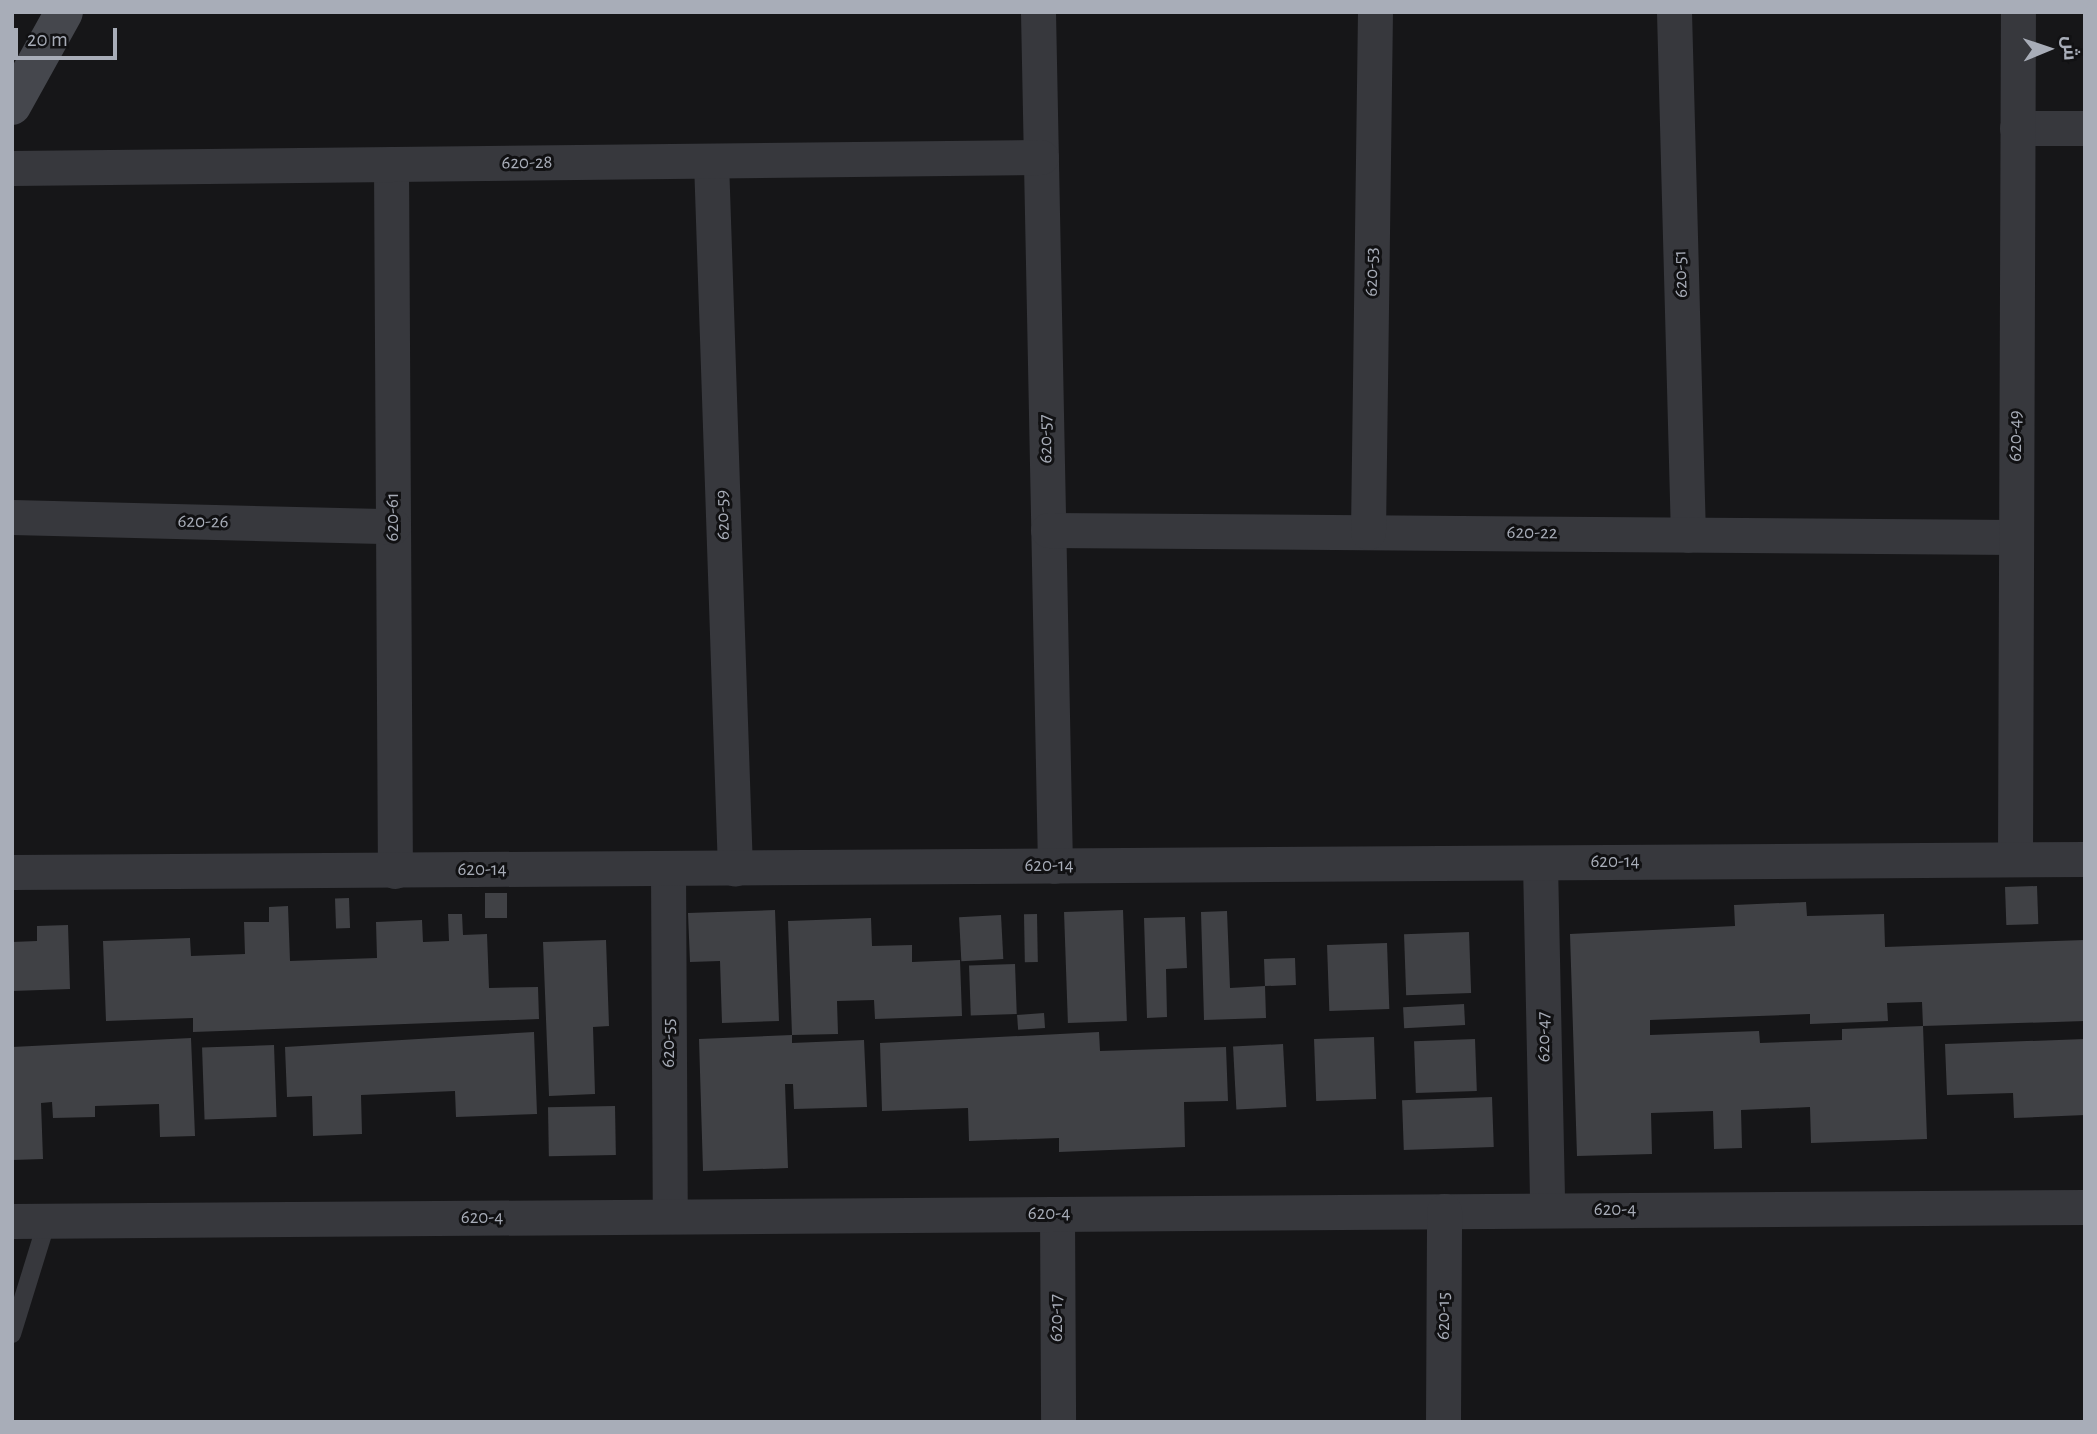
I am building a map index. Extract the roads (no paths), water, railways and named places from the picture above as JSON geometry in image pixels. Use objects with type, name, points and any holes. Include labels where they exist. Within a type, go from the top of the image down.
[{"type":"main road","points":[[12,106],[64,12]]},
{"type":"street","name":"620-57","points":[[1038,12],[1055,866]]},
{"type":"street","name":"620-53","points":[[1368,532],[1375,12]]},
{"type":"street","name":"620-51","points":[[1674,12],[1688,535]]},
{"type":"street","name":"620-49","points":[[2015,859],[2018,12]]},
{"type":"street","points":[[2017,128],[2085,128]]},
{"type":"street","name":"620-28","points":[[12,168],[1041,157]]},
{"type":"street","name":"620-59","points":[[711,161],[735,869]]},
{"type":"street","name":"620-61","points":[[391,164],[395,871]]},
{"type":"street","name":"620-26","points":[[12,517],[393,526]]},
{"type":"street","name":"620-22","points":[[1048,530],[2015,537]]},
{"type":"street","name":"620-14","points":[[12,872],[2085,859]]},
{"type":"street","name":"620-47","points":[[1540,863],[1547,1210]]},
{"type":"street","name":"620-55","points":[[668,869],[670,1216]]},
{"type":"street","name":"620-4","points":[[12,1221],[2085,1207]]},
{"type":"street","name":"620-15","points":[[1443,1422],[1444,1211]]},
{"type":"street","name":"620-17","points":[[1057,1214],[1058,1422]]},
{"type":"lane","points":[[12,1334],[47,1221]]}]
